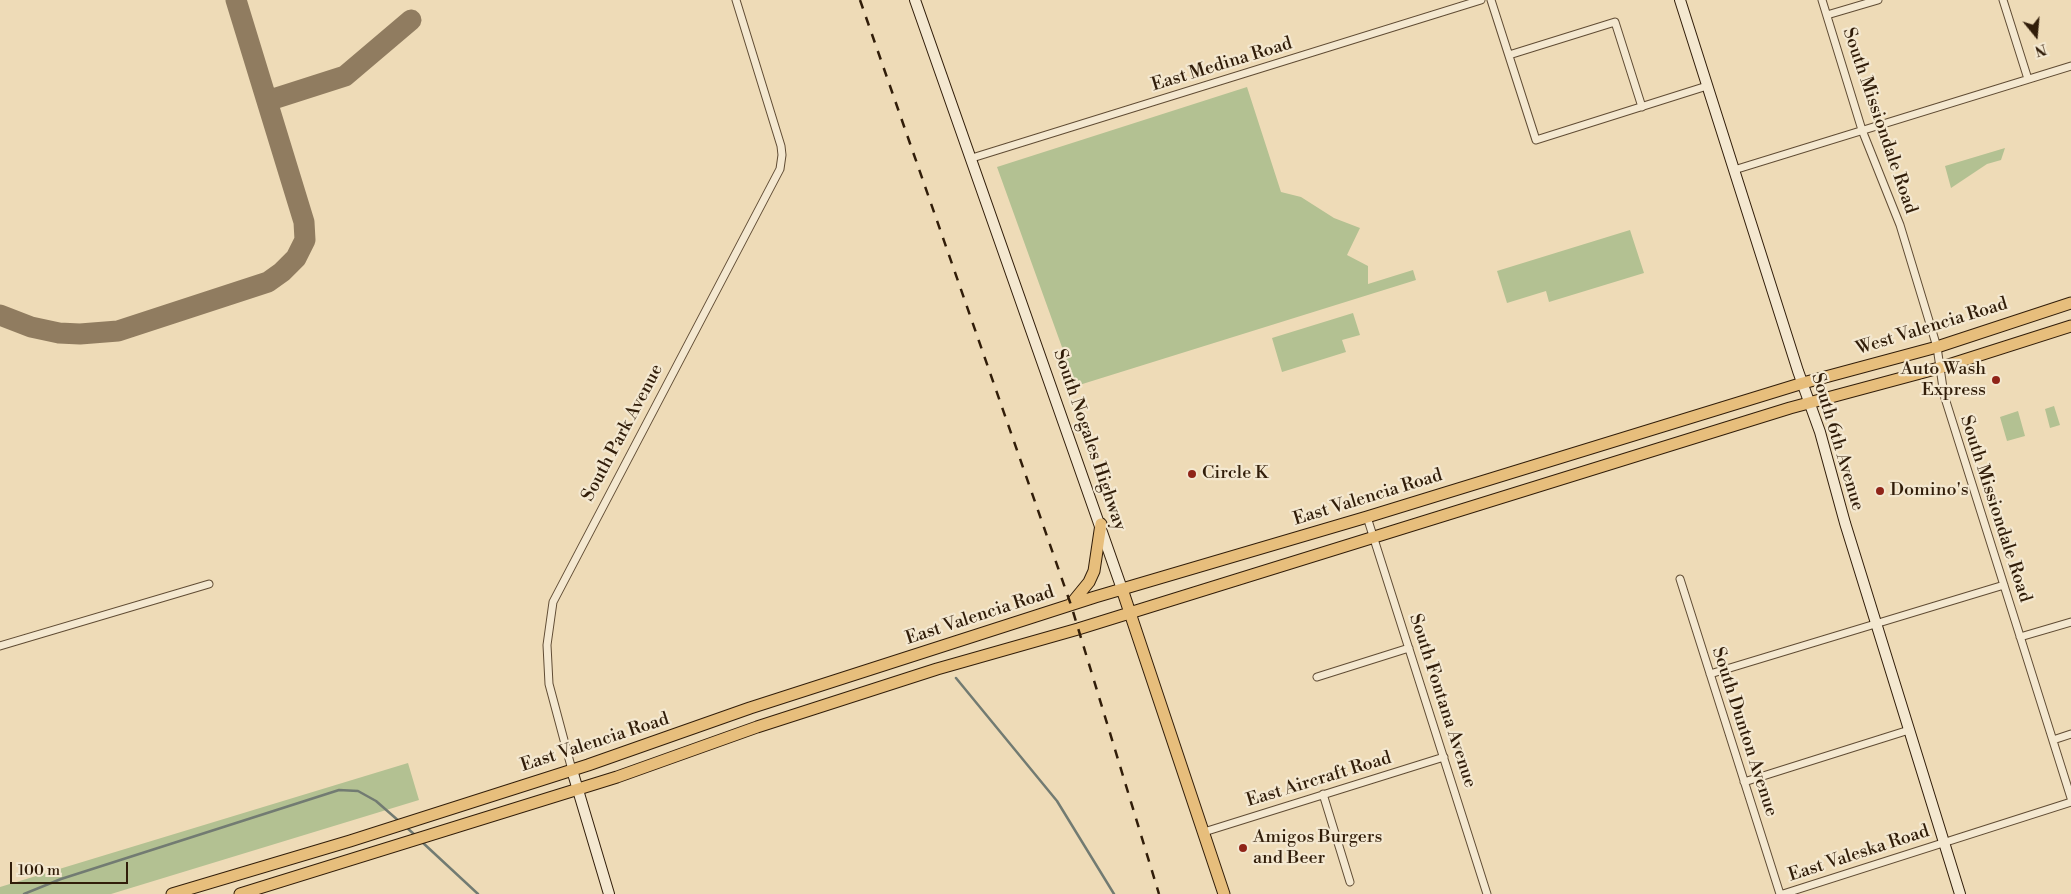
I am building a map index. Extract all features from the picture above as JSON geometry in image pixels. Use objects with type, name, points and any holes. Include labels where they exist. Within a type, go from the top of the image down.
[{"type":"main road","name":"West Valencia Road","points":[[1803,383],[1937,348],[2071,303]]},
{"type":"main road","points":[[1810,403],[1939,368],[2071,326]]},
{"type":"main road","name":"East Valencia Road","points":[[172,894],[423,818],[572,770],[750,708],[1070,605],[1367,517],[1803,383]]},
{"type":"main road","name":"East Valencia Road","points":[[240,894],[438,834],[937,669],[1132,613],[1373,536],[1810,403]]},
{"type":"main road","points":[[1556,459],[1562,478]]},
{"type":"main road","points":[[1070,605],[1089,582],[1094,571],[1100,524]]},
{"type":"main road","name":"South Nogales Highway","points":[[1122,589],[1132,613],[1224,894]]},
{"type":"main road","points":[[931,649],[937,669]]},
{"type":"main road","points":[[750,708],[757,728]]},
{"type":"street","name":"South Park Avenue","points":[[609,894],[577,789],[549,684],[547,645],[553,602],[780,169],[781,146],[736,0]]},
{"type":"street","name":"South Nogales Highway","points":[[915,0],[1122,589]]},
{"type":"street","name":"East Medina Road","points":[[972,158],[1481,0]]},
{"type":"street","points":[[1491,0],[1536,140],[1708,86]]},
{"type":"street","name":"South 6th Avenue","points":[[1680,0],[1810,403],[1845,524],[1960,894]]},
{"type":"street","name":"South Missiondale Road","points":[[1822,0],[1862,130],[1900,226],[1937,348],[1944,395],[2071,798]]},
{"type":"street","points":[[1826,15],[1878,0]]},
{"type":"street","points":[[2003,0],[2028,79]]},
{"type":"street","points":[[1509,55],[1615,22],[1642,107]]},
{"type":"street","points":[[1734,170],[2071,66]]},
{"type":"street","name":"South Fontana Avenue","points":[[1367,517],[1410,648],[1486,894]]},
{"type":"street","name":"South Dunton Avenue","points":[[1680,579],[1781,894]]},
{"type":"street","points":[[0,646],[209,584]]},
{"type":"street","points":[[1710,674],[2004,585]]},
{"type":"street","points":[[2020,637],[2071,622]]},
{"type":"street","points":[[1317,677],[1410,648]]},
{"type":"street","points":[[1744,782],[1909,730]]},
{"type":"street","points":[[2053,740],[2071,734]]},
{"type":"street","name":"East Aircraft Road","points":[[1204,832],[1444,757]]},
{"type":"street","points":[[1323,794],[1350,882]]},
{"type":"street","name":"East Valeska Road","points":[[1781,894],[2071,802]]},
{"type":"green space","points":[[1247,87],[1281,192],[1301,197],[1334,218],[1360,228],[1347,255],[1368,266],[1368,284],[1413,270],[1416,280],[1076,386],[997,167]]},
{"type":"green space","points":[[2005,148],[2001,160],[1987,164],[1951,188],[1945,166]]},
{"type":"green space","points":[[1630,230],[1644,273],[1549,302],[1546,291],[1507,303],[1497,271]]},
{"type":"green space","points":[[1353,313],[1360,335],[1342,340],[1346,352],[1282,372],[1272,338]]},
{"type":"green space","points":[[2054,406],[2060,425],[2050,428],[2045,409]]},
{"type":"green space","points":[[2018,411],[2025,436],[2007,441],[2000,417]]},
{"type":"green space","points":[[408,763],[419,800],[111,894],[0,894],[0,887]]},
{"type":"waterway","points":[[956,678],[1057,801],[1114,894]]},
{"type":"waterway","points":[[24,894],[61,879],[339,790],[358,791],[376,801],[400,822]]},
{"type":"waterway","points":[[406,827],[415,835]]},
{"type":"waterway","points":[[422,842],[478,894]]},
{"type":"taxiway","points":[[0,315],[31,327],[59,333],[80,334],[118,331],[268,282],[282,272],[296,258],[305,240],[304,222],[236,0]]},
{"type":"taxiway","points":[[267,101],[345,76],[411,20]]},
{"type":"railway","points":[[860,0],[1071,605],[1159,894]]},
{"type":"place","name":"Auto Wash Express","points":[[1996,380]]},
{"type":"place","name":"Circle K","points":[[1192,474]]},
{"type":"place","name":"Domino's","points":[[1880,491]]},
{"type":"place","name":"Amigos Burgers and Beer","points":[[1243,848]]}]
